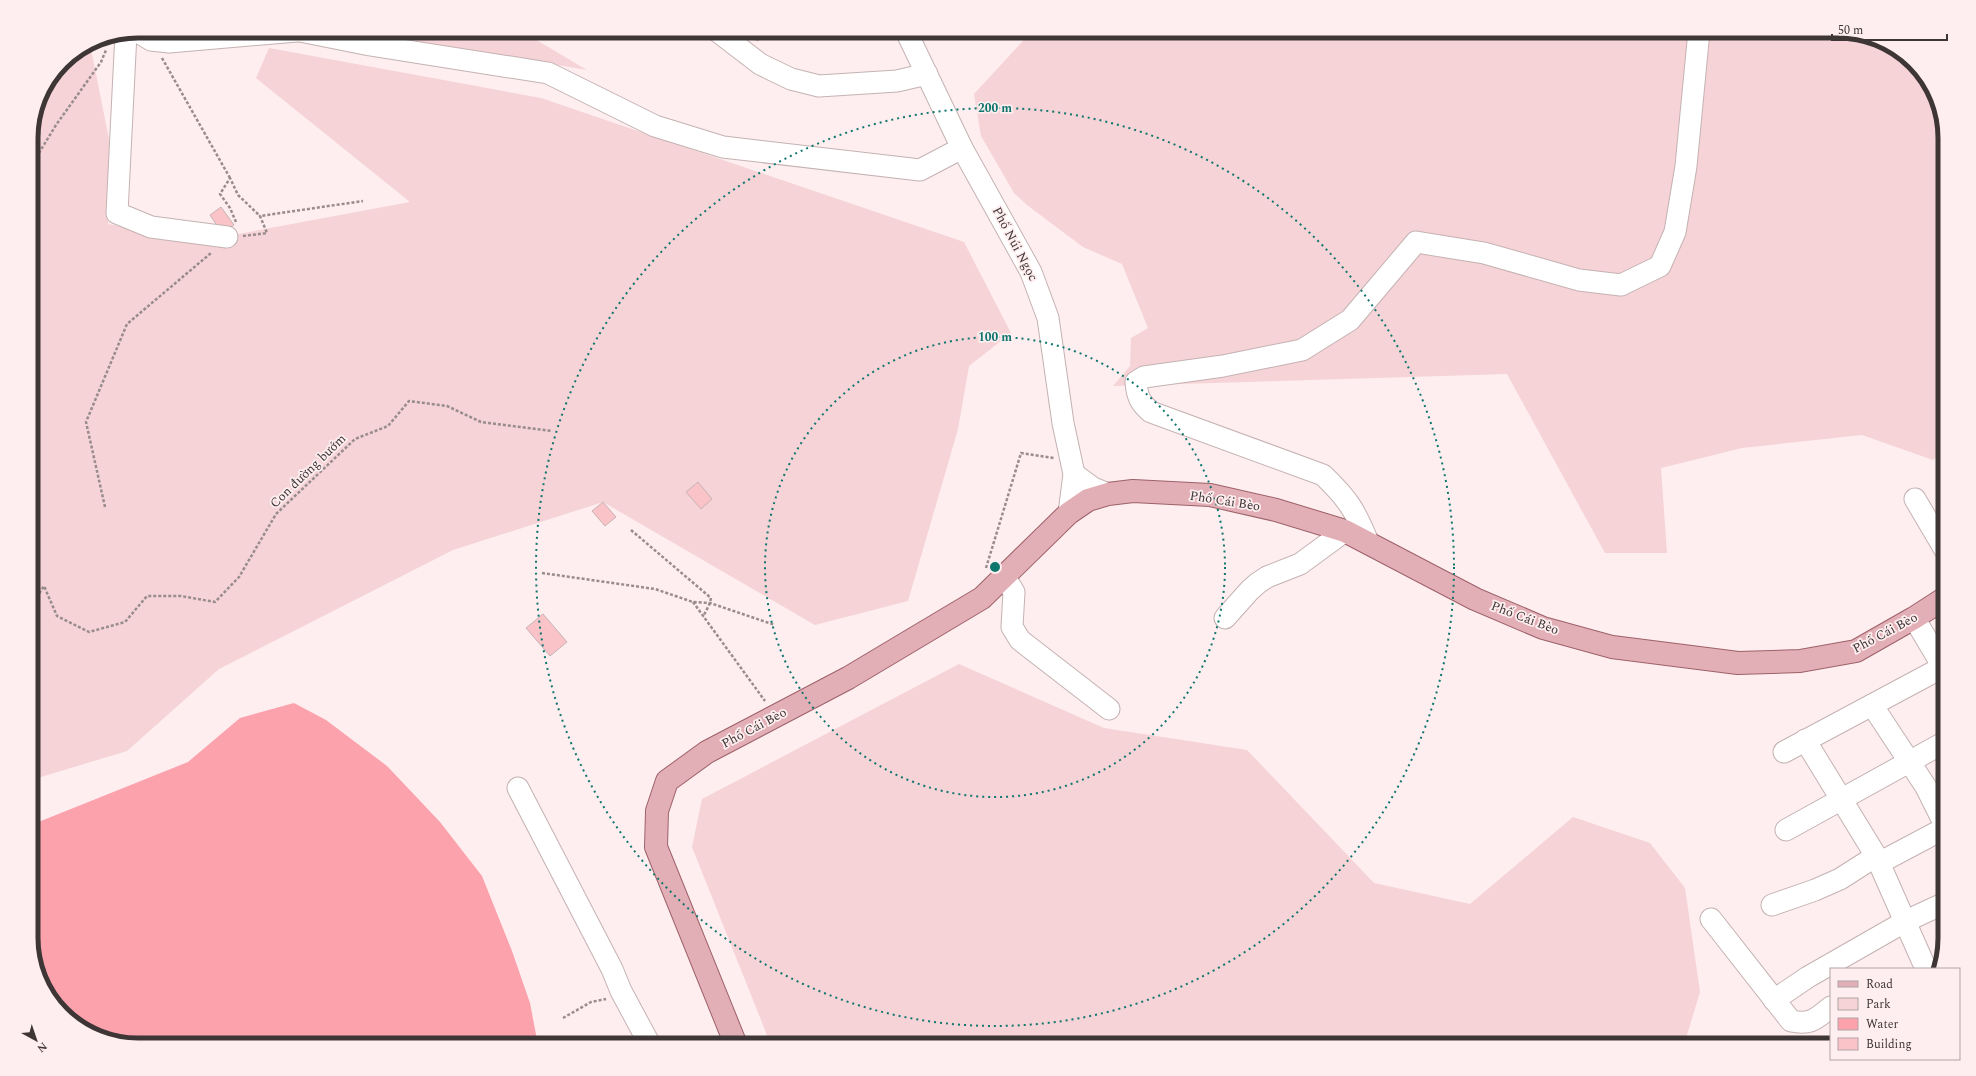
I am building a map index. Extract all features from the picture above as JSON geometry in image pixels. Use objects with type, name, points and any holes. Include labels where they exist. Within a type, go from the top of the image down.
[{"type":"main road","name":"Phố Cái Bèo","points":[[733,1038],[656,847],[657,811],[666,781],[707,752],[848,678],[982,598],[994,573],[1069,513],[1088,500],[1108,494],[1133,491],[1210,496],[1276,510],[1345,531],[1475,599],[1543,628],[1612,647],[1738,663],[1800,661],[1856,651],[1938,603]]},
{"type":"street","points":[[152,38],[169,42],[216,38]]},
{"type":"street","points":[[334,38],[548,73],[655,126],[723,147],[920,170],[962,148]]},
{"type":"street","points":[[726,38],[760,64],[791,79],[819,86],[897,81],[927,74]]},
{"type":"street","name":"Phố Núi Ngọc","points":[[909,38],[962,148],[1031,272],[1048,318],[1063,423],[1073,467]]},
{"type":"street","points":[[1368,542],[1357,515],[1348,502],[1323,475],[1151,412],[1140,402],[1136,382],[1144,377],[1223,366],[1302,350],[1350,320],[1416,242],[1484,253],[1579,280],[1621,285],[1660,266],[1676,232],[1686,166],[1699,38]]},
{"type":"street","points":[[117,40],[117,213],[150,227],[227,237]]},
{"type":"street","points":[[1073,467],[1093,488],[1108,494]]},
{"type":"street","points":[[1069,513],[1073,467]]},
{"type":"street","points":[[1915,499],[1938,538]]},
{"type":"street","points":[[1225,618],[1258,583],[1267,577],[1300,564],[1345,531]]},
{"type":"street","points":[[994,573],[1014,592],[1012,627],[1020,640],[1109,709]]},
{"type":"street","points":[[1914,618],[1938,658]]},
{"type":"street","points":[[1784,752],[1938,671]]},
{"type":"street","points":[[1872,705],[1926,787],[1938,812]]},
{"type":"street","points":[[1805,740],[1877,859],[1906,921],[1926,968]]},
{"type":"street","points":[[1786,830],[1938,746]]},
{"type":"street","points":[[518,788],[646,1038]]},
{"type":"street","points":[[1772,905],[1815,890],[1938,829]]},
{"type":"street","points":[[1774,1000],[1808,977],[1906,921],[1938,907]]},
{"type":"street","points":[[1711,919],[1791,1021],[1804,1024],[1815,1019],[1830,1008]]},
{"type":"path","points":[[145,38],[160,55],[230,178],[238,195],[260,216],[267,233],[227,237]]},
{"type":"path","points":[[38,155],[56,125],[116,40]]},
{"type":"path","points":[[105,507],[86,422],[127,324],[220,245],[237,226],[230,208],[220,194],[230,178]]},
{"type":"path","points":[[260,216],[363,201]]},
{"type":"path","name":"Con đường bướm","points":[[38,595],[44,586],[58,616],[89,632],[125,622],[147,596],[180,596],[215,602],[239,577],[276,514],[355,439],[388,426],[410,401],[447,406],[480,422],[552,431]]},
{"type":"path","points":[[994,573],[1021,454],[1073,467]]},
{"type":"path","points":[[631,530],[708,594],[711,598],[710,603],[703,617]]},
{"type":"path","points":[[542,573],[655,590],[693,602],[710,603],[775,625]]},
{"type":"path","points":[[693,602],[776,716]]},
{"type":"path","points":[[563,1018],[591,1002],[609,998],[626,1000]]},
{"type":"green space","points":[[398,38],[533,38],[587,70]]},
{"type":"green space","points":[[1026,38],[1845,38],[1870,43],[1894,55],[1913,72],[1928,94],[1936,118],[1938,131],[1938,455],[1933,460],[1862,435],[1742,448],[1661,468],[1667,553],[1605,553],[1507,374],[1113,386],[1130,366],[1131,338],[1148,328],[1122,264],[1083,247],[1027,205],[1014,193],[981,136],[974,94]]},
{"type":"green space","points":[[269,48],[541,98],[964,242],[1011,333],[969,366],[958,429],[908,601],[815,625],[603,502],[453,550],[219,669],[127,751],[38,778],[38,131],[41,112],[51,88],[67,67],[88,51],[91,49],[111,149],[108,224],[206,240],[410,202],[256,78]]},
{"type":"green space","points":[[959,664],[1104,728],[1247,750],[1374,883],[1470,904],[1573,817],[1650,843],[1685,888],[1700,992],[1686,1038],[768,1038],[692,847],[702,799]]},
{"type":"water","points":[[294,703],[326,720],[387,766],[440,822],[482,876],[512,951],[530,1003],[537,1038],[138,1038],[118,1036],[94,1028],[82,1021],[63,1004],[48,982],[43,970],[38,945],[38,822],[188,762],[240,718]]},
{"type":"building","points":[[752,38],[760,38],[758,41]]},
{"type":"building","points":[[221,207],[234,225],[222,233],[210,215]]},
{"type":"building","points":[[698,482],[712,499],[701,509],[686,492]]},
{"type":"building","points":[[603,502],[616,517],[605,526],[592,511]]},
{"type":"building","points":[[543,614],[567,642],[550,656],[526,628]]}]
